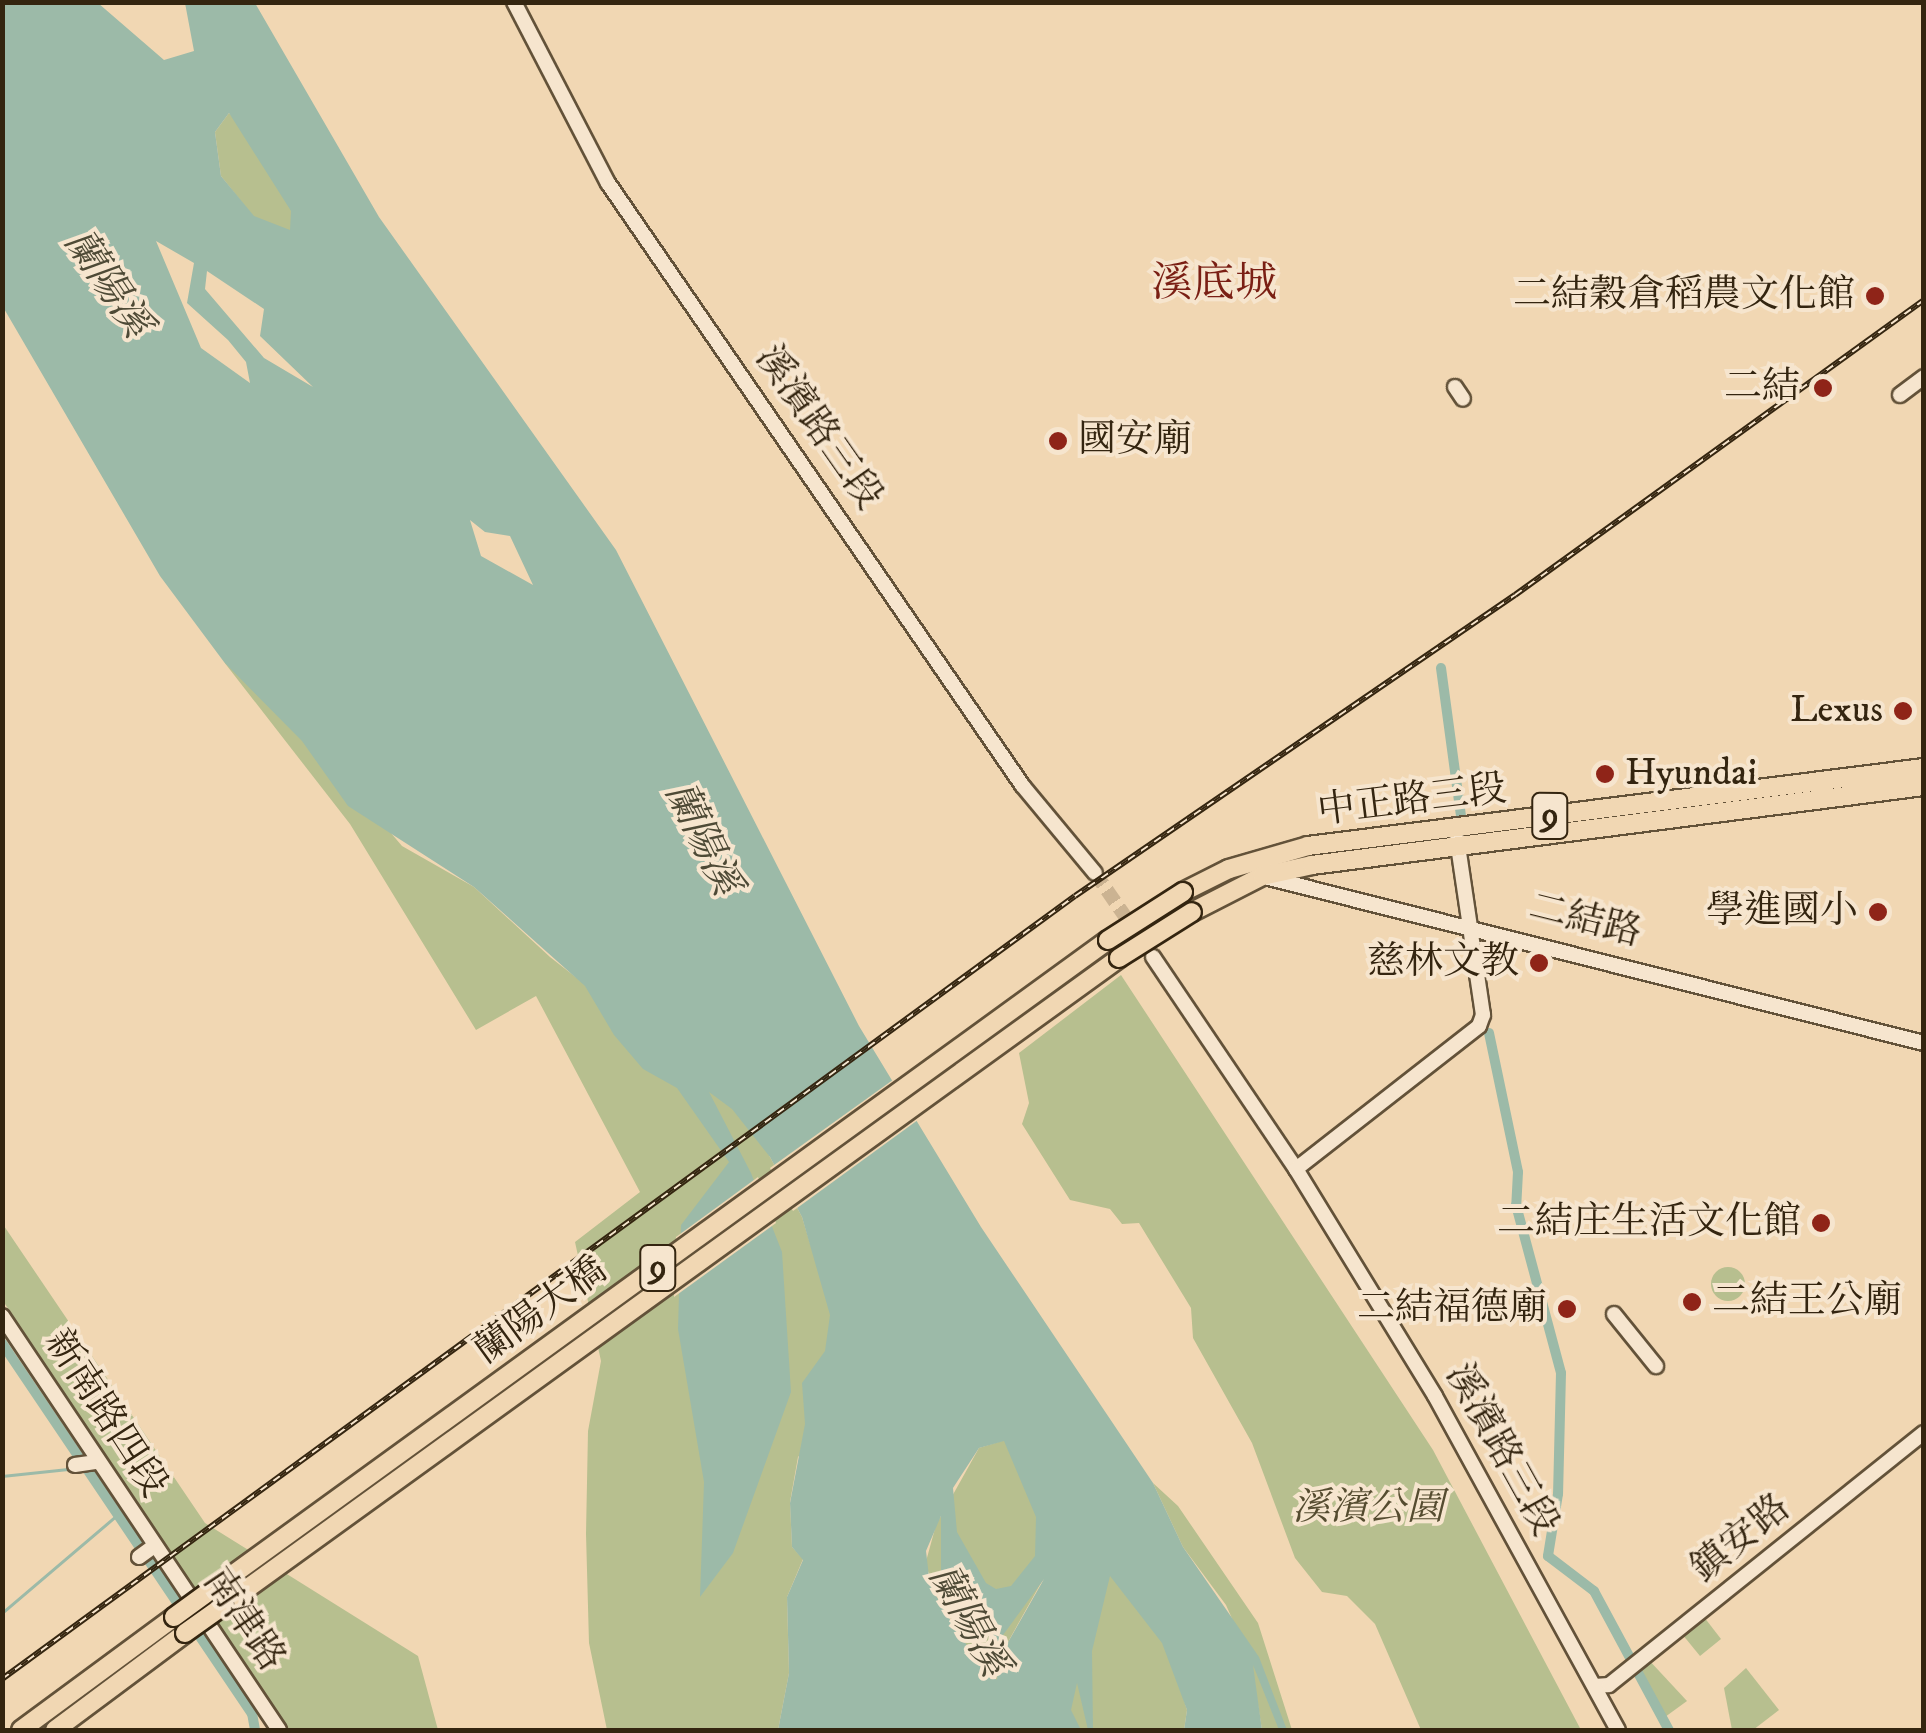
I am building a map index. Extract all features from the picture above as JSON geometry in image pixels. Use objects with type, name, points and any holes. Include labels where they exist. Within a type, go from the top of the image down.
[{"type":"main road","name":"中正路三段","points":[[1841,788],[1924,768]]},
{"type":"main road","name":"中正路三段","points":[[1108,940],[1183,892],[1229,869],[1308,846],[1456,837],[1841,788],[1924,786]]},
{"type":"main road","name":"中正路三段","points":[[1119,958],[1192,912],[1262,876],[1456,837]]},
{"type":"main road","name":"蘭陽大橋","points":[[180,1625],[206,1594],[1108,940]]},
{"type":"main road","name":"蘭陽大橋","points":[[180,1625],[223,1606],[1119,958]]},
{"type":"main road","name":"9","points":[[21,1730],[180,1625]]},
{"type":"main road","name":"9","points":[[55,1730],[180,1625]]},
{"type":"street","name":"溪濱路三段","points":[[514,2],[608,183],[1022,785],[1095,873]]},
{"type":"street","points":[[1900,395],[1924,376]]},
{"type":"street","points":[[1296,1169],[1489,1016],[1456,837]]},
{"type":"street","name":"二結路","points":[[1229,869],[1470,925],[1924,1043]]},
{"type":"street","name":"溪濱路三段","points":[[1154,957],[1296,1169],[1456,1431],[1618,1730]]},
{"type":"street","points":[[1614,1314],[1656,1366]]},
{"type":"street","name":"新南路四段","points":[[2,1316],[86,1464],[146,1552]]},
{"type":"street","name":"鎮安路","points":[[1595,1686],[1609,1685],[1924,1433]]},
{"type":"street","name":"南津路","points":[[146,1552],[279,1730]]},
{"type":"green space","points":[[229,113],[345,246],[268,235],[221,176],[215,132]]},
{"type":"green space","points":[[224,662],[267,688],[402,846],[474,887],[550,957],[745,1110],[802,1217],[831,1312],[831,1398],[827,1421],[798,1457],[790,1502],[792,1547],[803,1559],[787,1597],[789,1673],[778,1730],[607,1730],[589,1643],[586,1534],[588,1431],[601,1361],[575,1242],[640,1192],[536,996],[476,1030],[350,824]]},
{"type":"green space","name":"溪濱公園","points":[[1121,975],[1433,1450],[1581,1730],[1421,1730],[1375,1624],[1347,1596],[1322,1592],[1295,1558],[1252,1443],[1193,1338],[1191,1308],[1139,1223],[1122,1224],[1110,1209],[1070,1200],[1022,1124],[1029,1103],[1019,1053]]},
{"type":"green space","points":[[2,1223],[205,1523],[418,1656],[438,1730],[289,1730],[3,1301]]},
{"type":"green space","points":[[1728,1267],[1740,1272],[1745,1284],[1740,1296],[1728,1301],[1716,1296],[1711,1284],[1716,1272]]},
{"type":"green space","points":[[1005,1440],[1022,1447],[1040,1514],[1046,1574],[999,1658],[997,1683],[960,1637],[925,1565],[936,1525],[979,1448]]},
{"type":"green space","points":[[1153,1483],[1178,1506],[1258,1623],[1292,1730],[1262,1730],[1251,1661],[1226,1605],[1183,1547]]},
{"type":"green space","points":[[1071,1553],[1152,1596],[1187,1710],[1184,1730],[1038,1730]]},
{"type":"green space","points":[[1704,1617],[1721,1639],[1700,1656],[1682,1634]]},
{"type":"green space","points":[[1647,1658],[1687,1701],[1665,1717],[1637,1667]]},
{"type":"green space","points":[[1746,1668],[1779,1710],[1753,1730],[1732,1730],[1724,1688]]},
{"type":"water","name":"蘭陽溪","points":[[2,3],[98,3],[164,60],[194,51],[185,3],[255,3],[379,217],[616,550],[859,1026],[981,1227],[1153,1483],[1183,1547],[1259,1657],[1287,1730],[1279,1730],[1253,1665],[1262,1730],[1184,1730],[1187,1710],[1162,1643],[1110,1576],[1092,1651],[1093,1730],[1088,1730],[1077,1683],[1071,1710],[1081,1730],[778,1730],[789,1673],[787,1597],[803,1560],[792,1547],[790,1503],[805,1424],[802,1383],[825,1351],[830,1315],[802,1217],[770,1157],[732,1109],[709,1092],[751,1173],[782,1252],[791,1392],[733,1553],[700,1597],[704,1482],[678,1329],[681,1225],[729,1162],[677,1088],[643,1069],[614,1035],[585,986],[474,887],[348,806],[302,741],[224,662],[160,576],[3,307]],"holes":[[[229,113],[291,211],[290,230],[254,216],[221,176],[215,132]],[[156,241],[194,263],[187,303],[246,362],[250,383],[201,348]],[[207,271],[264,309],[260,336],[313,387],[264,358],[205,289]],[[470,520],[485,532],[510,536],[533,585],[481,556]],[[1004,1441],[1036,1517],[1035,1556],[1011,1586],[996,1589],[986,1583],[957,1532],[953,1488],[979,1448]],[[941,1516],[941,1579],[951,1602],[973,1612],[995,1646],[1044,1579],[999,1658],[997,1680],[960,1637],[930,1585],[926,1551]]]},
{"type":"pier","points":[[897,1077],[922,1117],[793,1211],[770,1168]]},
{"type":"pier","points":[[758,1177],[776,1223],[674,1297],[676,1237]]},
{"type":"waterway","points":[[1441,668],[1461,816]]},
{"type":"waterway","points":[[1489,1033],[1518,1172],[1516,1205],[1561,1373],[1558,1494],[1548,1556],[1594,1591],[1669,1730]]},
{"type":"waterway","points":[[2,1343],[252,1713],[255,1730]]},
{"type":"waterway","points":[[2,1476],[68,1469]]},
{"type":"waterway","points":[[2,1613],[116,1516]]},
{"type":"tunnel","points":[[1095,873],[1149,951]]},
{"type":"railway","points":[[2,1679],[1075,896],[1515,595],[1924,300]]},
{"type":"place","name":"二結穀倉稻農文化館","points":[[1875,296]]},
{"type":"place","name":"二結","points":[[1823,388]]},
{"type":"place","name":"國安廟","points":[[1058,441]]},
{"type":"place","name":"Lexus","points":[[1903,711]]},
{"type":"place","name":"Hyundai","points":[[1605,774]]},
{"type":"place","name":"學進國小","points":[[1878,912]]},
{"type":"place","name":"慈林文教","points":[[1539,963]]},
{"type":"place","name":"二結庄生活文化館","points":[[1821,1223]]},
{"type":"place","name":"二結王公廟","points":[[1692,1302]]},
{"type":"place","name":"二結福德廟","points":[[1567,1309]]},
{"type":"district","name":"溪底城","points":[[1214,284]]}]
